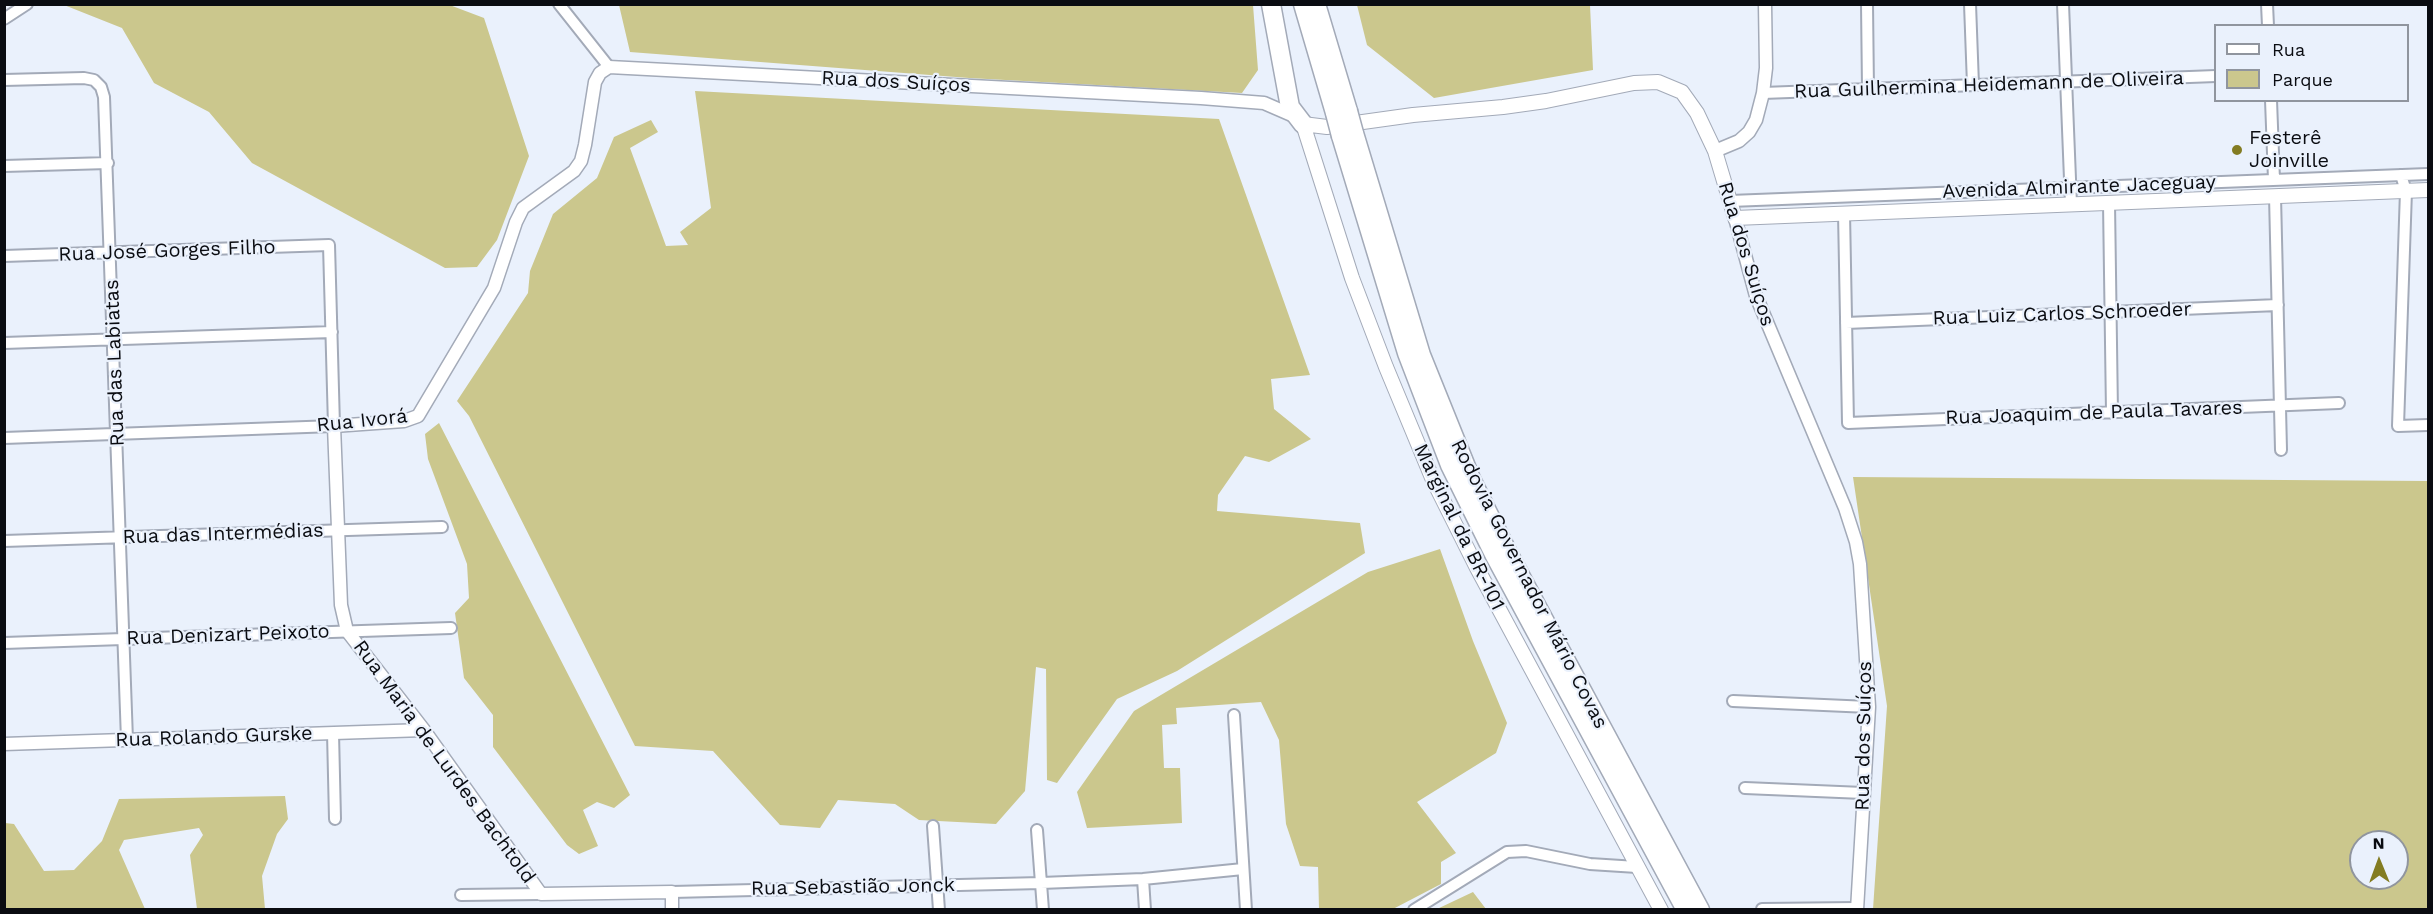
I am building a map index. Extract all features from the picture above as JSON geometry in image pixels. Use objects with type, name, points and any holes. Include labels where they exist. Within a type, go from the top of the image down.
[{"type":"highway","points":[[1271,4],[1290,107],[1303,124]]},
{"type":"highway","name":"Rodovia Governador Mário Covas","points":[[1302,4],[1341,112],[1421,355],[1467,469],[1514,563],[1700,909]]},
{"type":"highway","name":"Rodovia Governador Mário Covas","points":[[1316,4],[1341,112]]},
{"type":"highway","name":"Rodovia Governador Mário Covas","points":[[1348,134],[1407,353],[1450,465],[1495,556],[1686,909]]},
{"type":"main road","name":"Rua dos Suíços","points":[[1303,124],[1327,127],[1413,115],[1503,107],[1634,83],[1658,82],[1676,88],[1689,100],[1715,151],[1735,218]]},
{"type":"main road","name":"Marginal da BR-101","points":[[1303,124],[1356,289],[1433,480],[1472,560],[1661,909]]},
{"type":"main road","name":"Avenida Almirante Jaceguay","points":[[1735,218],[2428,190]]},
{"type":"street","points":[[4,19],[27,4]]},
{"type":"street","points":[[559,4],[609,67]]},
{"type":"street","points":[[1715,151],[1739,141],[1749,132],[1756,120],[1763,93],[1767,32],[1765,4]]},
{"type":"street","points":[[1867,4],[1868,89]]},
{"type":"street","points":[[1970,4],[1973,85]]},
{"type":"street","points":[[2063,4],[2071,204]]},
{"type":"street","points":[[2267,4],[2268,24]]},
{"type":"street","name":"Rua dos Suíços","points":[[609,67],[1264,103],[1285,111],[1303,124]]},
{"type":"street","name":"Rua Ivorá","points":[[4,438],[334,426],[405,421],[418,416],[494,288],[516,222],[523,208],[574,171],[581,160],[595,82],[600,73],[609,67]]},
{"type":"street","name":"Rua Guilhermina Heidemann de Oliveira","points":[[1763,93],[2214,76]]},
{"type":"street","name":"Rua das Labiatas","points":[[4,80],[84,78],[94,80],[101,87],[104,97],[127,740]]},
{"type":"street","points":[[1264,103],[1286,87]]},
{"type":"street","points":[[2271,102],[2274,180]]},
{"type":"street","points":[[4,166],[108,163]]},
{"type":"street","name":"Avenida Almirante Jaceguay","points":[[1730,201],[2428,174]]},
{"type":"street","points":[[2401,175],[2406,191],[2398,426],[2428,425]]},
{"type":"street","points":[[2293,179],[2294,195]]},
{"type":"street","points":[[2275,196],[2282,450]]},
{"type":"street","points":[[2109,202],[2112,412]]},
{"type":"street","points":[[1844,213],[1846,323]]},
{"type":"street","name":"Rua dos Suíços","points":[[1735,218],[1756,296],[1851,524],[1860,564],[1869,707],[1857,909]]},
{"type":"street","name":"Rua José Gorges Filho","points":[[4,256],[329,245],[332,332]]},
{"type":"street","name":"Rua Luiz Carlos Schroeder","points":[[1846,323],[2278,305]]},
{"type":"street","name":"Rua Joaquim de Paula Tavares","points":[[1846,323],[1848,423],[2339,403]]},
{"type":"street","points":[[4,343],[332,332],[341,605],[347,631]]},
{"type":"street","name":"Rua das Intermédias","points":[[4,541],[442,527]]},
{"type":"street","name":"Rua Denizart Peixoto","points":[[4,643],[451,628]]},
{"type":"street","name":"Rua Maria de Lurdes Bachtold","points":[[347,631],[424,730],[541,894]]},
{"type":"street","points":[[1733,701],[1869,707]]},
{"type":"street","points":[[1234,715],[1246,909]]},
{"type":"street","name":"Rua Rolando Gurske","points":[[4,744],[424,730]]},
{"type":"street","points":[[333,733],[335,819]]},
{"type":"street","points":[[1745,788],[1863,793]]},
{"type":"street","points":[[933,826],[939,909]]},
{"type":"street","points":[[1037,830],[1042,909]]},
{"type":"street","points":[[1414,909],[1507,852],[1526,851],[1590,864],[1637,867]]},
{"type":"street","name":"Rua Sebastião Jonck","points":[[461,895],[1041,883],[1143,879],[1243,869]]},
{"type":"street","points":[[1143,879],[1145,909]]},
{"type":"street","points":[[672,892],[672,909]]},
{"type":"street","points":[[1762,909],[1857,909]]},
{"type":"green space","points":[[447,4],[484,18],[529,156],[497,240],[477,267],[445,268],[252,163],[209,112],[154,83],[122,28],[64,5]]},
{"type":"green space","points":[[619,5],[1253,5],[1258,70],[1242,93],[969,78],[630,52]]},
{"type":"green space","points":[[1357,5],[1590,5],[1593,70],[1434,98],[1367,45]]},
{"type":"green space","points":[[695,91],[1219,119],[1310,375],[1271,379],[1274,409],[1311,439],[1269,462],[1245,456],[1218,495],[1217,511],[1360,523],[1365,553],[1177,671],[1117,699],[1057,783],[1047,780],[1046,669],[1036,667],[1025,791],[996,824],[919,820],[895,804],[838,800],[820,828],[780,825],[713,751],[635,746],[469,416],[457,401],[528,293],[530,271],[553,214],[597,178],[614,137],[651,120],[658,132],[630,148],[666,246],[688,245],[680,232],[711,208]]},
{"type":"green space","points":[[439,423],[630,795],[614,808],[597,802],[583,810],[598,846],[579,854],[567,845],[493,747],[493,715],[464,678],[455,613],[469,598],[467,564],[428,459],[425,434]]},
{"type":"green space","points":[[1853,477],[2428,481],[2428,909],[1873,909],[1887,706]]},
{"type":"green space","points":[[1440,549],[1473,641],[1507,723],[1496,753],[1417,802],[1456,853],[1441,862],[1441,884],[1393,909],[1319,909],[1318,867],[1300,866],[1286,824],[1279,740],[1261,702],[1176,708],[1177,724],[1162,725],[1164,768],[1180,768],[1182,823],[1087,828],[1077,792],[1134,711],[1368,572]]},
{"type":"green space","points":[[285,796],[288,819],[277,834],[262,876],[265,909],[197,909],[190,855],[203,835],[199,828],[124,840],[119,850],[145,909],[5,909],[5,823],[14,824],[44,871],[74,870],[102,841],[119,799]]},
{"type":"green space","points":[[1473,892],[1486,909],[1437,909]]},
{"type":"place","name":"Festerê Joinville","points":[[2237,150]]}]
